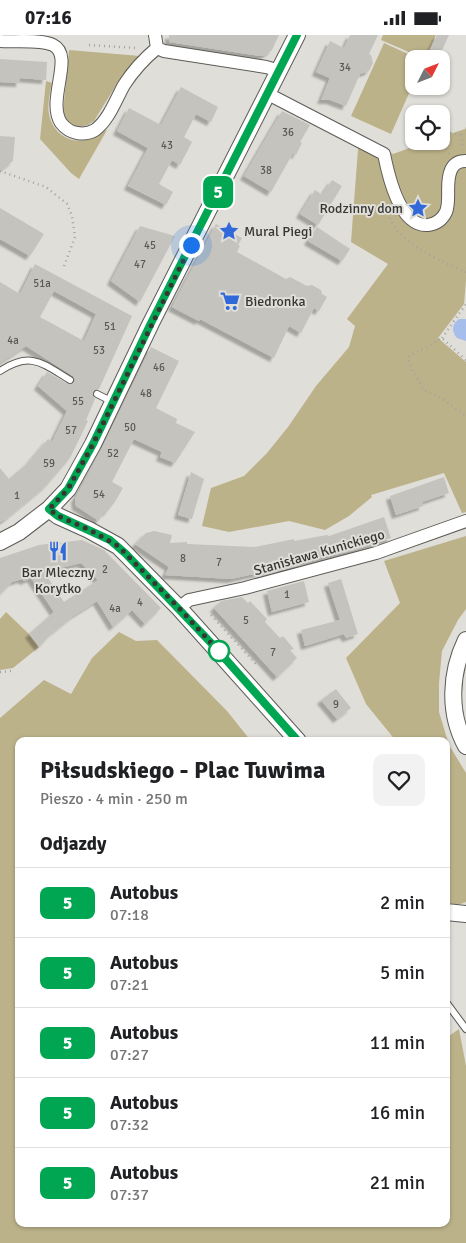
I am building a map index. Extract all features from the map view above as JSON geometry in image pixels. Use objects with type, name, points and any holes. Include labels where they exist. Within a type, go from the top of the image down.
[{"type":"street","points":[[0,543],[19,532],[49,509],[68,489],[297,35]]},
{"type":"street","points":[[0,41],[46,43],[54,45],[60,50],[63,57],[56,104],[57,117],[64,127],[78,133],[87,133],[100,125],[125,84],[149,55],[156,41],[164,51],[280,71]]},
{"type":"street","points":[[268,94],[384,154],[390,181],[399,205],[410,217],[422,225],[433,224],[446,211],[449,174],[452,167],[462,161]]},
{"type":"street","points":[[49,509],[58,516],[90,530],[118,546],[179,608],[294,737]]},
{"type":"street","name":"Stanisława Kunickiego","points":[[179,608],[189,600],[245,588],[376,553],[466,521]]},
{"type":"street","points":[[466,640],[458,657],[452,687],[454,709],[460,735],[466,746]]},
{"type":"street","points":[[450,913],[466,915]]},
{"type":"lane","points":[[0,371],[19,361],[30,359],[49,367],[70,380]]},
{"type":"lane","points":[[97,394],[113,402]]},
{"type":"lane","points":[[450,1007],[466,1029]]},
{"type":"path","points":[[89,45],[138,48]]},
{"type":"path","points":[[451,133],[461,135],[462,161],[443,145],[446,137],[451,133]]},
{"type":"path","points":[[0,171],[46,187],[67,204],[72,216],[74,237],[63,269]]},
{"type":"path","points":[[466,304],[442,338],[408,357],[411,368],[424,390],[444,399],[466,416]]},
{"type":"path","points":[[442,338],[466,359]]},
{"type":"path","points":[[211,615],[257,665]]},
{"type":"path","points":[[0,672],[11,671]]},
{"type":"shaded area","points":[[383,35],[436,35],[429,50],[405,50],[381,40]]},
{"type":"shaded area","points":[[384,43],[405,53],[405,95],[408,95],[391,134],[351,116]]},
{"type":"shaded area","points":[[69,50],[140,56],[118,82],[94,121],[79,127],[68,122],[63,112]]},
{"type":"shaded area","points":[[46,81],[52,83],[48,106],[49,114],[54,126],[62,135],[80,141],[92,138],[107,130],[79,179],[71,173],[40,139]]},
{"type":"shaded area","points":[[466,127],[466,281],[464,304],[438,338],[466,362],[466,512],[462,513],[444,473],[371,495],[372,497],[349,516],[325,530],[289,521],[229,532],[202,526],[211,488],[244,476],[267,453],[288,427],[316,386],[349,347],[355,326],[347,319],[388,264],[351,242],[359,136],[393,154],[405,150],[450,150],[450,134]]},
{"type":"shaded area","points":[[466,536],[466,609],[442,651],[439,712],[447,737],[393,737],[366,704],[346,658],[400,603],[384,561]]},
{"type":"shaded area","points":[[6,612],[29,634],[39,647],[13,668],[0,670],[0,619]]},
{"type":"shaded area","points":[[119,632],[136,641],[157,640],[227,711],[248,737],[15,737],[15,1227],[450,1227],[450,1035],[459,1029],[466,1066],[466,1243],[0,1243],[0,718],[44,680],[71,694],[92,658]]},
{"type":"shaded area","points":[[450,747],[466,773],[466,902],[458,905],[450,903]]},
{"type":"water","points":[[459,319],[466,319],[466,341],[457,338],[453,330],[454,325]]},
{"type":"building","points":[[169,35],[279,35],[272,50],[260,56],[169,42]]},
{"type":"building","points":[[350,35],[378,35],[369,54],[373,63],[369,71],[360,74],[346,106],[330,100],[321,100],[330,78],[316,72],[330,41],[344,48]]},
{"type":"building","points":[[437,35],[449,35],[442,50],[430,50]]},
{"type":"building","points":[[0,59],[47,62],[46,80],[20,78],[20,83],[0,82]]},
{"type":"building","points":[[181,87],[218,107],[211,122],[196,114],[184,137],[192,142],[180,165],[172,160],[159,184],[173,192],[166,205],[128,186],[148,148],[117,131],[129,108],[161,125]]},
{"type":"building","points":[[282,111],[310,125],[300,142],[302,143],[296,155],[293,153],[271,192],[244,176]]},
{"type":"building","points":[[0,136],[15,137],[13,161],[0,171]]},
{"type":"building","points":[[332,180],[342,186],[318,225],[300,214],[315,190],[322,195]]},
{"type":"building","points":[[0,208],[44,234],[30,256],[0,239]]},
{"type":"building","name":"Biedronka","points":[[216,224],[242,238],[237,252],[286,279],[290,277],[307,286],[312,285],[321,290],[322,294],[327,297],[319,311],[314,308],[301,333],[289,326],[274,358],[200,319],[199,321],[172,307]]},
{"type":"building","points":[[140,226],[175,236],[140,302],[111,281]]},
{"type":"building","points":[[317,227],[350,249],[342,261],[308,241]]},
{"type":"building","points":[[35,264],[132,316],[99,389],[92,392],[95,399],[86,420],[88,421],[70,458],[47,485],[0,522],[0,468],[9,479],[29,462],[48,439],[52,442],[67,411],[38,386],[47,372],[68,384],[72,385],[75,381],[73,376],[26,346],[0,363],[0,282],[20,294]],"holes":[[[54,291],[96,314],[84,341],[40,317]]]},
{"type":"building","points":[[151,347],[179,361],[156,408],[177,419],[176,423],[195,432],[175,463],[160,457],[162,452],[134,439],[112,482],[123,488],[114,503],[106,513],[104,512],[99,521],[76,506],[75,499]]},
{"type":"building","points":[[191,472],[204,479],[192,519],[178,515]]},
{"type":"building","points":[[444,477],[449,493],[422,502],[423,506],[396,515],[390,496]]},
{"type":"building","points":[[384,517],[391,538],[355,550],[300,563],[300,565],[282,570],[285,567],[231,579],[165,575],[169,567],[135,544],[146,533],[154,531],[172,535],[170,543],[187,542],[187,544],[255,547],[294,539],[294,541],[329,536]]},
{"type":"building","points":[[82,540],[104,550],[161,608],[145,624],[132,610],[113,627],[97,601],[73,616],[52,633],[39,647],[29,634],[54,612],[31,578],[12,582],[0,594],[0,558],[39,545]],"holes":[[[81,563],[98,580],[64,602],[44,572]]]},
{"type":"building","points":[[341,579],[358,634],[346,638],[344,634],[305,646],[301,630],[340,620],[328,583]]},
{"type":"building","points":[[304,581],[309,602],[272,612],[267,591]]},
{"type":"building","points":[[242,597],[248,603],[250,601],[267,619],[265,622],[280,638],[283,636],[294,649],[290,650],[297,658],[277,677],[214,608],[221,601]]},
{"type":"building","points":[[336,689],[351,708],[337,719],[321,700]]},
{"type":"bus line","name":"5","points":[[295,737],[179,608],[118,546],[90,530],[58,516],[49,509],[68,489],[93,444],[151,323],[297,35]]},
{"type":"place","name":"Rodzinny dom","points":[[418,208]]},
{"type":"place","name":"Mural Piegi","points":[[229,231]]},
{"type":"place","name":"Biedronka","points":[[230,301]]},
{"type":"place","name":"Bar Mleczny Korytko","points":[[58,551]]},
{"type":"route","points":[[191,245],[93,444],[68,489],[49,509],[58,516],[90,530],[118,546],[224,657],[219,651]]}]
